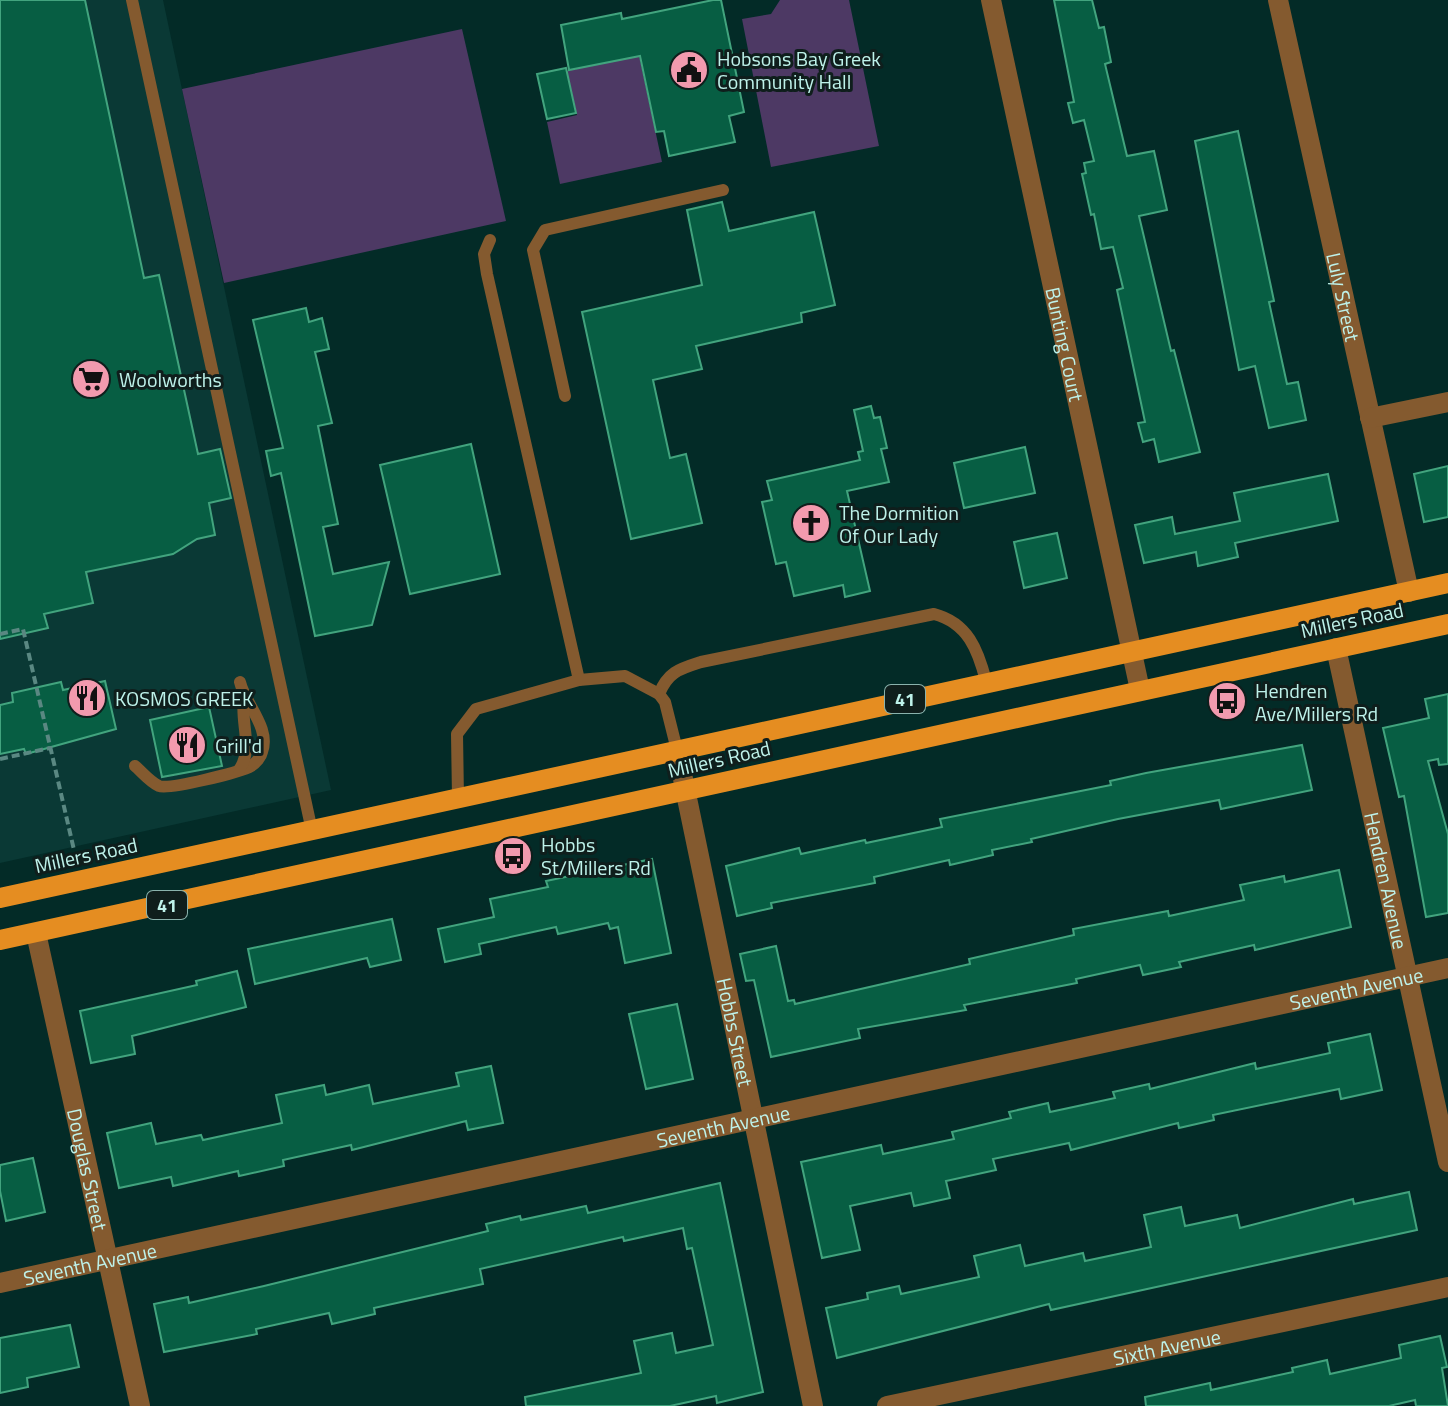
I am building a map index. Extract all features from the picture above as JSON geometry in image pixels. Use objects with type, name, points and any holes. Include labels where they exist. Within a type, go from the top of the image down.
[{"type":"main road","name":"Millers Road","points":[[0,898],[1133,649],[1448,583]]},
{"type":"main road","name":"Millers Road","points":[[0,940],[1448,624]]},
{"type":"street","name":"Bunting Court","points":[[991,0],[1140,690]]},
{"type":"street","name":"Luly Street","points":[[1278,0],[1409,592]]},
{"type":"street","points":[[1370,418],[1448,402]]},
{"type":"street","name":"Hendren Avenue","points":[[1336,648],[1448,1162]]},
{"type":"street","name":"Hobbs Street","points":[[677,750],[813,1406]]},
{"type":"street","name":"Douglas Street","points":[[36,933],[140,1406]]},
{"type":"street","name":"Seventh Avenue","points":[[0,1283],[1448,968]]},
{"type":"street","name":"Sixth Avenue","points":[[887,1406],[1448,1287]]},
{"type":"lane","points":[[132,0],[254,550],[312,831]]},
{"type":"lane","points":[[565,396],[533,250],[545,230],[723,190]]},
{"type":"lane","points":[[490,240],[484,254],[487,274],[579,680]]},
{"type":"lane","points":[[677,750],[659,694],[666,678],[676,669],[701,662],[934,614],[948,617],[965,630],[986,681]]},
{"type":"lane","points":[[458,798],[457,734],[476,709],[579,680],[625,676],[659,694]]},
{"type":"lane","points":[[135,766],[152,781],[166,787],[239,770],[256,761],[264,746],[258,718],[244,698],[240,682]]},
{"type":"path","points":[[0,634],[23,629],[74,850]]},
{"type":"path","points":[[0,759],[50,748]]},
{"type":"shaded area","points":[[0,0],[163,0],[331,790],[0,863]]},
{"type":"shaded area","points":[[780,0],[849,0],[879,146],[771,167],[742,19],[771,14]]},
{"type":"shaded area","points":[[462,29],[506,221],[224,283],[182,89]]},
{"type":"shaded area","points":[[639,55],[662,162],[560,184],[547,122],[577,115],[567,71]]},
{"type":"building","points":[[0,0],[85,0],[144,278],[159,275],[198,454],[220,449],[231,498],[209,503],[215,535],[197,539],[173,554],[86,572],[93,603],[44,614],[48,628],[0,639]]},
{"type":"building","name":"Hobsons Bay Greek Community Hall","points":[[721,0],[744,112],[729,116],[735,142],[669,156],[664,131],[656,132],[640,56],[569,70],[561,25],[621,13],[622,19]]},
{"type":"building","points":[[1054,0],[1092,0],[1099,28],[1104,27],[1111,62],[1105,64],[1127,156],[1154,151],[1167,210],[1139,216],[1171,351],[1174,350],[1200,452],[1159,462],[1154,439],[1143,442],[1138,423],[1145,422],[1117,290],[1123,288],[1113,247],[1101,249],[1094,214],[1091,215],[1082,174],[1086,173],[1084,163],[1094,161],[1084,120],[1073,123],[1068,103],[1074,102]]},
{"type":"building","points":[[566,68],[576,113],[547,119],[537,74]]},
{"type":"building","points":[[1238,131],[1274,301],[1269,302],[1287,384],[1298,382],[1306,420],[1269,428],[1255,366],[1239,370],[1195,141]]},
{"type":"building","points":[[722,202],[729,231],[814,212],[835,305],[801,313],[802,322],[696,346],[702,369],[653,380],[670,458],[686,454],[702,523],[631,539],[582,312],[702,285],[687,210]]},
{"type":"building","points":[[306,308],[309,322],[322,318],[329,349],[315,352],[332,423],[318,426],[338,524],[323,527],[333,574],[389,562],[372,625],[315,636],[281,473],[271,476],[266,451],[283,448],[253,320]]},
{"type":"building","name":"The Dormition Of Our Lady","points":[[871,406],[874,418],[880,417],[887,448],[881,449],[889,482],[847,491],[870,591],[845,597],[843,585],[794,596],[786,562],[776,564],[762,502],[772,500],[767,481],[860,460],[858,452],[863,451],[854,410]]},
{"type":"building","points":[[471,444],[500,574],[410,594],[380,465]]},
{"type":"building","points":[[1025,447],[1035,493],[964,508],[954,463]]},
{"type":"building","points":[[1448,466],[1448,517],[1424,522],[1414,474]]},
{"type":"building","points":[[1328,474],[1338,521],[1235,543],[1238,557],[1198,566],[1196,552],[1144,563],[1135,525],[1172,517],[1175,534],[1240,521],[1234,493]]},
{"type":"building","points":[[1057,533],[1067,578],[1024,588],[1014,542]]},
{"type":"building","points":[[105,681],[116,729],[26,754],[24,749],[0,754],[0,705],[13,702],[12,693],[61,682],[63,690]]},
{"type":"building","points":[[1448,694],[1448,764],[1439,765],[1438,759],[1428,761],[1448,834],[1448,913],[1426,917],[1404,796],[1399,797],[1383,728],[1429,718],[1425,699]]},
{"type":"building","name":"Grill'd","points":[[209,707],[222,766],[162,777],[150,720]]},
{"type":"building","points":[[1302,745],[1312,790],[1221,809],[1219,800],[1118,819],[992,850],[993,855],[950,865],[949,860],[874,877],[875,883],[771,903],[772,908],[737,916],[726,866],[799,848],[801,854],[865,840],[866,843],[942,827],[940,819],[1111,785],[1110,781],[1146,773]]},
{"type":"building","points":[[652,859],[671,953],[625,963],[618,927],[610,929],[608,923],[558,934],[556,927],[479,944],[481,954],[445,962],[438,929],[494,917],[490,899],[548,887],[546,881]]},
{"type":"building","points":[[1339,870],[1351,927],[1255,950],[1254,945],[1179,962],[1181,967],[1143,975],[1140,965],[1076,979],[1077,983],[964,1005],[966,1010],[858,1029],[860,1038],[771,1057],[754,980],[746,981],[740,954],[776,946],[788,1001],[794,1000],[795,1004],[970,964],[969,959],[1074,935],[1073,929],[1168,911],[1169,916],[1244,900],[1240,885],[1284,876],[1285,882]]},
{"type":"building","points":[[392,919],[401,960],[370,967],[367,958],[255,984],[248,949]]},
{"type":"building","points":[[237,971],[246,1007],[132,1036],[135,1054],[91,1063],[80,1011],[197,985],[196,981]]},
{"type":"building","points":[[677,1004],[693,1079],[646,1089],[629,1014]]},
{"type":"building","points":[[1370,1034],[1382,1090],[1341,1099],[1339,1089],[1213,1115],[1214,1120],[1179,1128],[1178,1123],[1071,1150],[1069,1143],[993,1159],[996,1170],[946,1181],[950,1198],[914,1206],[911,1193],[850,1206],[860,1250],[822,1258],[801,1162],[881,1145],[883,1154],[954,1139],[952,1132],[1011,1118],[1009,1112],[1048,1103],[1050,1112],[1115,1098],[1113,1092],[1149,1084],[1150,1089],[1255,1063],[1256,1069],[1330,1053],[1328,1043]]},
{"type":"building","points":[[491,1066],[503,1123],[468,1130],[466,1121],[352,1150],[351,1145],[283,1160],[284,1166],[239,1176],[238,1171],[173,1186],[171,1177],[119,1188],[107,1133],[151,1123],[156,1144],[201,1135],[203,1140],[282,1123],[276,1095],[324,1085],[326,1095],[369,1085],[373,1104],[459,1086],[456,1073]]},
{"type":"building","points":[[33,1158],[45,1212],[6,1221],[0,1191],[0,1165]]},
{"type":"building","points":[[720,1183],[763,1392],[717,1403],[716,1396],[670,1406],[526,1406],[525,1397],[641,1373],[634,1341],[672,1333],[676,1353],[713,1345],[692,1248],[687,1249],[683,1228],[624,1241],[623,1237],[480,1269],[483,1284],[374,1308],[375,1314],[332,1324],[329,1313],[256,1329],[257,1334],[164,1352],[154,1304],[188,1297],[189,1303],[264,1286],[488,1231],[486,1224],[520,1216],[521,1220],[586,1206],[588,1213]]},
{"type":"building","points":[[1409,1192],[1417,1230],[1051,1310],[1049,1304],[837,1358],[826,1308],[868,1299],[867,1293],[899,1286],[901,1294],[979,1277],[974,1256],[1020,1245],[1025,1266],[1083,1253],[1085,1261],[1151,1247],[1144,1215],[1181,1207],[1185,1226],[1237,1215],[1240,1228],[1353,1199],[1354,1204]]},
{"type":"building","points":[[70,1325],[79,1367],[27,1378],[28,1387],[0,1393],[0,1338]]},
{"type":"building","points":[[1440,1336],[1447,1367],[1442,1368],[1448,1406],[1416,1406],[1415,1400],[1389,1406],[1146,1406],[1145,1397],[1210,1383],[1211,1390],[1293,1372],[1292,1368],[1327,1360],[1330,1374],[1401,1358],[1399,1345]]},
{"type":"place","name":"Hobsons Bay Greek Community Hall","points":[[689,70]]},
{"type":"place","name":"Woolworths","points":[[91,379]]},
{"type":"place","name":"The Dormition Of Our Lady","points":[[811,523]]},
{"type":"place","name":"KOSMOS GREEK","points":[[87,698]]},
{"type":"place","name":"Hendren Ave/Millers Rd","points":[[1227,701]]},
{"type":"place","name":"Grill'd","points":[[187,745]]},
{"type":"place","name":"Hobbs St/Millers Rd","points":[[513,856]]}]
